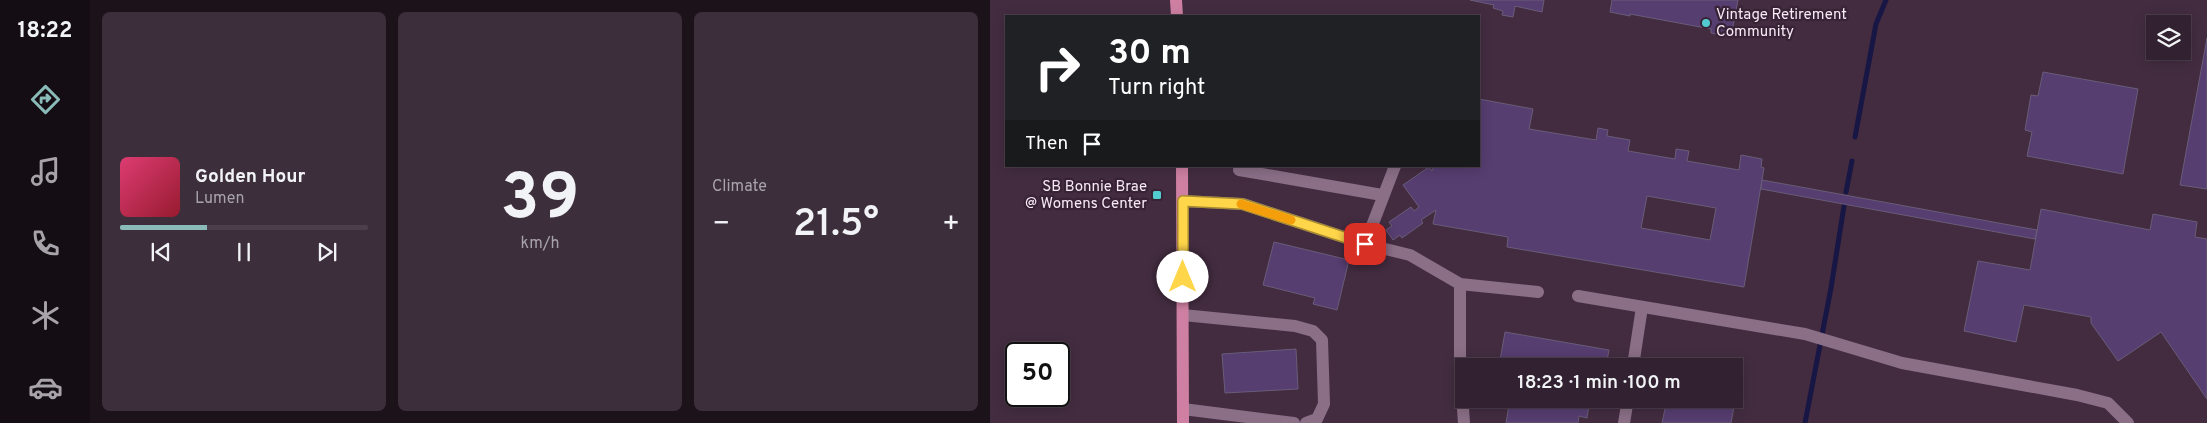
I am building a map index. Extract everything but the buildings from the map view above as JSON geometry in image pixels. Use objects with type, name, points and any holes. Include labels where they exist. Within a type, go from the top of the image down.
[{"type":"main road","points":[[1176,0],[1177,15]]},
{"type":"main road","points":[[1182,167],[1183,423]]},
{"type":"lane","points":[[1240,167],[1239,170],[1382,195]]},
{"type":"lane","points":[[1365,244],[1382,195],[1395,167]]},
{"type":"lane","points":[[1183,201],[1242,204],[1365,244],[1410,254],[1460,284],[1538,292]]},
{"type":"lane","points":[[1460,284],[1460,366],[1464,423]]},
{"type":"lane","points":[[1578,296],[1805,334],[1838,342],[1902,363],[2077,395],[2108,403],[2128,423]]},
{"type":"lane","points":[[1634,358],[1642,307]]},
{"type":"lane","points":[[1183,315],[1295,326],[1314,331],[1322,340],[1324,404],[1317,419],[1306,423]]},
{"type":"lane","points":[[1624,423],[1626,408]]},
{"type":"lane","points":[[1183,409],[1294,423]]},
{"type":"waterway","points":[[1855,137],[1876,24],[1886,0]]},
{"type":"waterway","points":[[1846,192],[1852,161]]},
{"type":"waterway","points":[[1805,423],[1831,288],[1844,206]]},
{"type":"slow traffic","points":[[1241,204],[1291,220]]},
{"type":"place","name":"Vintage Retirement Community","points":[[1706,23]]},
{"type":"place","name":"SB Bonnie Brae @ Womens Center","points":[[1157,195]]},
{"type":"route","points":[[1183,277],[1183,201],[1242,204],[1365,244]]}]
